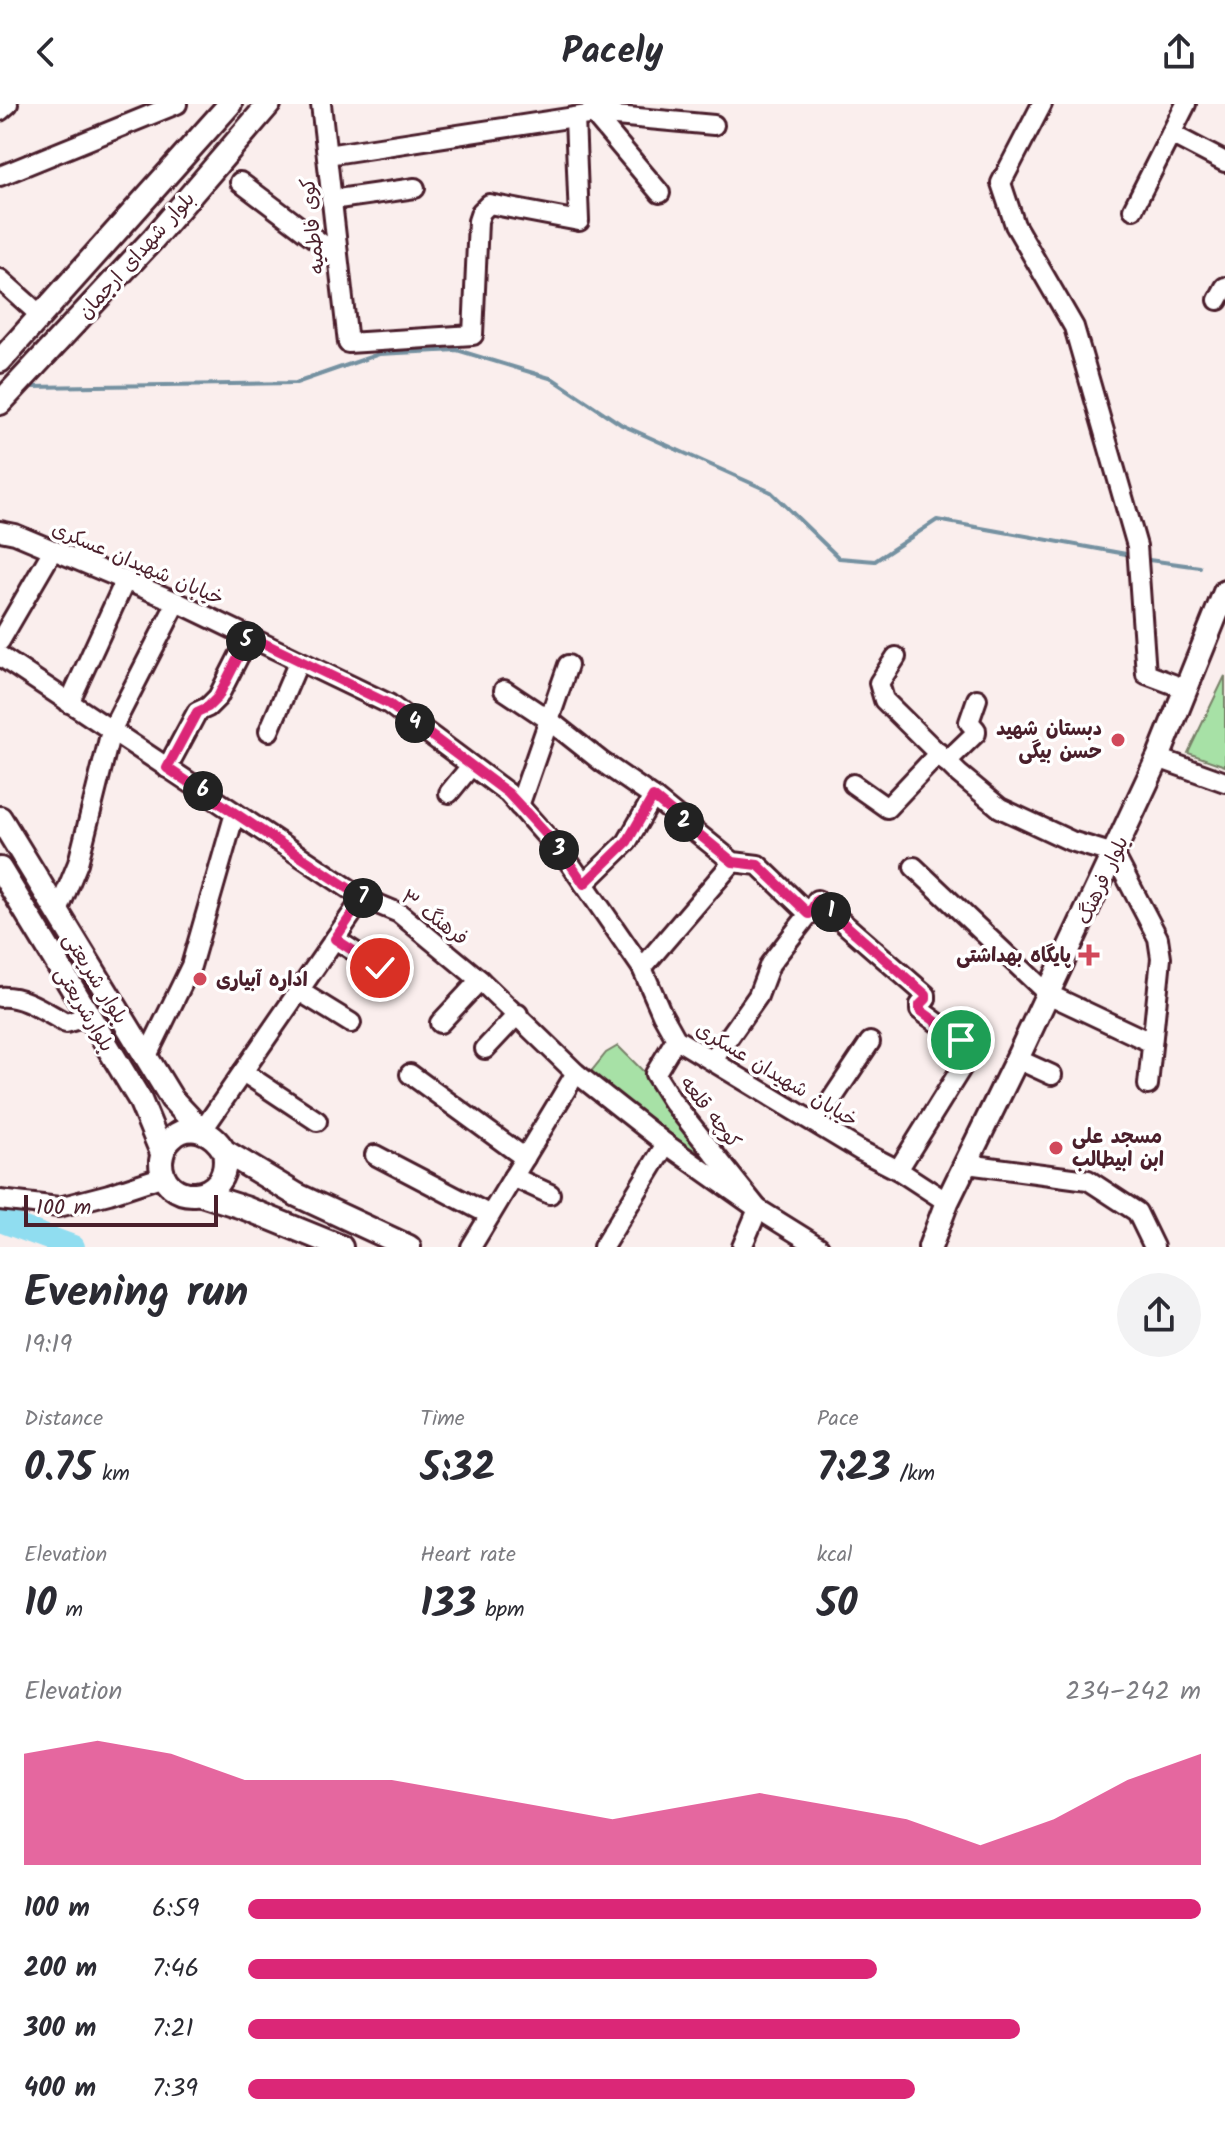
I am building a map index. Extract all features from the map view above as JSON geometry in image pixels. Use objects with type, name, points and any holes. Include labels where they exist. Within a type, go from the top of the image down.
[{"type":"main road","name":"بلوار شهدای ارجمان","points":[[0,361],[230,104]]},
{"type":"main road","name":"بلوار شهدای ارجمان","points":[[0,403],[153,239],[269,104]]},
{"type":"main road","name":"بلوار فرهنگ","points":[[930,1247],[947,1202],[1158,758],[1225,593]]},
{"type":"main road","name":"بلوار شریعتی","points":[[0,818],[172,1099],[202,1131]]},
{"type":"main road","name":"بلوارشریعتی","points":[[0,869],[140,1100],[163,1164]]},
{"type":"main road","points":[[224,1151],[224,1172],[211,1189],[190,1195],[170,1185],[163,1164],[166,1144],[182,1131],[202,1131],[212,1135],[224,1151],[297,1195],[409,1247]]},
{"type":"main road","points":[[201,1194],[245,1208],[341,1247]]},
{"type":"main road","points":[[281,1223],[297,1195]]},
{"type":"street","points":[[0,111],[8,104]]},
{"type":"street","points":[[0,176],[177,104]]},
{"type":"street","name":"کوی فاطمیه","points":[[321,104],[348,343],[473,335],[478,221],[481,212],[489,204],[579,221],[584,112]]},
{"type":"street","points":[[1042,104],[1001,183],[1015,225],[1074,327],[1137,546],[1146,674],[1186,689]]},
{"type":"street","points":[[1133,209],[1186,104]]},
{"type":"street","points":[[327,155],[584,112],[714,125]]},
{"type":"street","points":[[584,112],[660,193]]},
{"type":"street","points":[[1171,134],[1225,162]]},
{"type":"street","points":[[240,182],[338,256]]},
{"type":"street","points":[[331,200],[415,188]]},
{"type":"street","points":[[0,279],[40,315]]},
{"type":"street","name":"خیابان شهیدان عسکری","points":[[0,531],[15,534],[177,602],[389,704],[508,793],[546,834],[642,968],[676,1039],[947,1202]]},
{"type":"street","points":[[0,641],[53,550]]},
{"type":"street","points":[[69,703],[125,581]]},
{"type":"street","points":[[57,914],[78,863],[111,731],[177,602]]},
{"type":"street","points":[[167,768],[197,712],[218,697],[249,636]]},
{"type":"street","name":"فرهنگ ۳","points":[[0,656],[363,898],[399,913],[518,1014],[576,1073],[666,1144],[758,1209],[819,1247]]},
{"type":"street","points":[[896,657],[879,683],[884,700],[959,774],[1000,808],[1071,841],[1114,854],[1158,938],[1161,958],[1148,1085]]},
{"type":"street","points":[[269,731],[299,661]]},
{"type":"street","points":[[519,806],[568,665]]},
{"type":"street","points":[[504,690],[653,797],[733,862],[758,865],[809,914]]},
{"type":"street","points":[[853,784],[887,808],[942,758],[976,733],[969,722],[977,699]]},
{"type":"street","points":[[1158,758],[1225,782]]},
{"type":"street","points":[[449,793],[471,766]]},
{"type":"street","points":[[584,884],[627,842],[653,797]]},
{"type":"street","points":[[146,1058],[191,966],[235,813]]},
{"type":"street","points":[[642,968],[733,862]]},
{"type":"street","points":[[914,867],[1048,994],[1152,1043]]},
{"type":"street","points":[[202,1131],[363,898]]},
{"type":"street","points":[[713,1060],[758,996],[770,964],[817,900],[926,995],[920,1010],[972,1051],[898,1170]]},
{"type":"street","points":[[335,939],[380,968]]},
{"type":"street","points":[[440,1023],[480,980]]},
{"type":"street","points":[[299,991],[351,1023]]},
{"type":"street","points":[[0,997],[8,996],[25,1002],[66,1023],[89,1016]]},
{"type":"street","points":[[485,1049],[518,1014]]},
{"type":"street","name":"کوچه قلعه","points":[[676,1039],[655,1074],[672,1101],[758,1209]]},
{"type":"street","points":[[816,1123],[870,1042]]},
{"type":"street","points":[[1017,1059],[1052,1075]]},
{"type":"street","points":[[243,1072],[317,1121]]},
{"type":"street","points":[[471,1247],[576,1073]]},
{"type":"street","points":[[410,1074],[525,1158]]},
{"type":"street","points":[[603,1247],[666,1144]]},
{"type":"street","points":[[375,1155],[490,1215]]},
{"type":"street","points":[[0,1200],[59,1207],[109,1194],[163,1164]]},
{"type":"street","points":[[967,1164],[1088,1180],[1137,1212],[1154,1247]]},
{"type":"street","points":[[513,1177],[550,1194]]},
{"type":"street","points":[[742,1247],[758,1209]]},
{"type":"green space","points":[[1225,676],[1225,766],[1188,753]]},
{"type":"green space","points":[[618,1046],[646,1074],[732,1184],[652,1127],[590,1073],[606,1053]]},
{"type":"waterway","points":[[30,387],[296,383],[379,354],[457,350],[553,379],[622,425],[771,492],[839,558],[875,561],[937,520],[1126,554]]},
{"type":"waterway","points":[[1149,560],[1200,567]]},
{"type":"waterway","points":[[0,1220],[73,1247]]},
{"type":"place","name":"دبستان شهید حسن بیگی","points":[[1118,740]]},
{"type":"place","name":"پایگاه بهداشتی","points":[[1089,955]]},
{"type":"place","name":"اداره آبیاری","points":[[200,979]]},
{"type":"place","name":"مسجد علی ابن ابیطالب","points":[[1056,1148]]},
{"type":"route","points":[[380,968],[335,939],[363,898],[167,768],[197,712],[218,697],[249,636],[389,704],[508,793],[546,834],[584,884],[627,842],[653,797],[733,862],[758,865],[809,914],[817,900],[926,995],[920,1010],[961,1040]]}]
